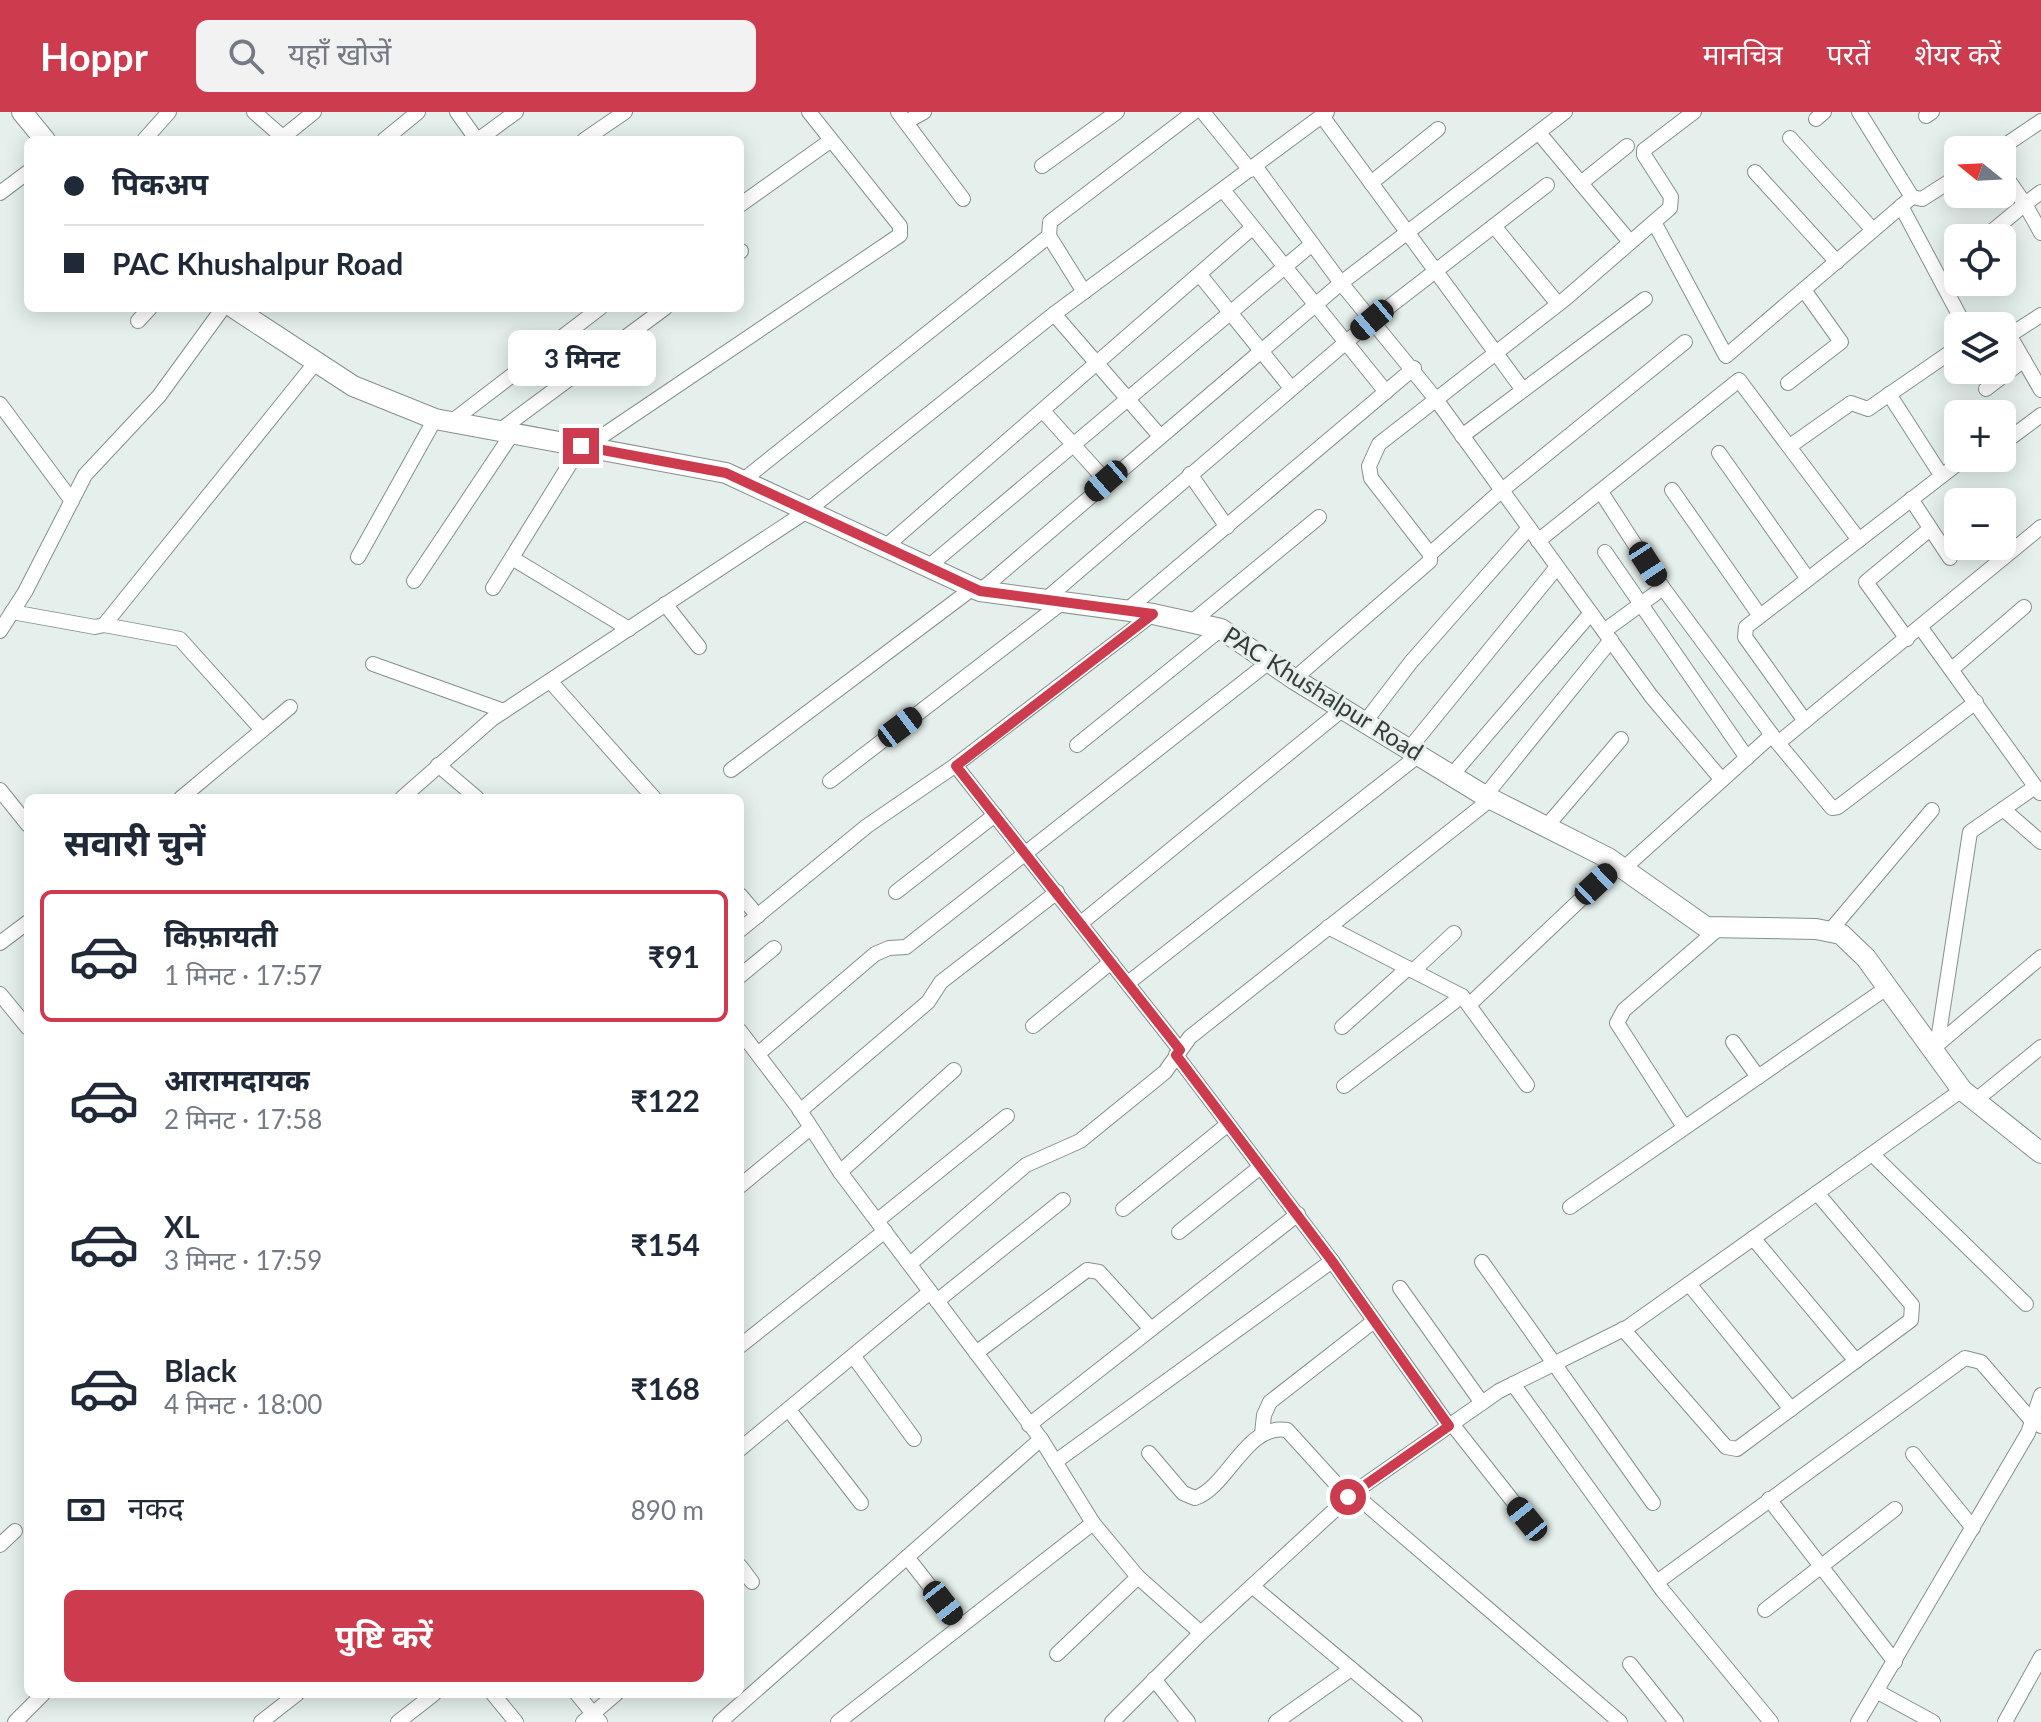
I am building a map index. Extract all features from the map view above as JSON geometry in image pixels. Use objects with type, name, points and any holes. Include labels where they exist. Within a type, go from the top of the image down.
[{"type":"main road","points":[[22,112],[42,136]]},
{"type":"main road","name":"PAC Khushalpur Road","points":[[240,312],[353,386],[443,421],[726,473],[976,589],[1153,614],[1221,629],[1294,679],[1488,797],[1620,867],[1691,919],[1718,929],[1829,932]]},
{"type":"main road","points":[[1829,932],[1841,934],[1866,958],[1969,1095],[2041,1153]]},
{"type":"street","points":[[148,136],[169,112]]},
{"type":"street","points":[[254,112],[281,136]]},
{"type":"street","points":[[287,136],[314,112]]},
{"type":"street","points":[[389,136],[418,112]]},
{"type":"street","points":[[457,112],[474,136]]},
{"type":"street","points":[[483,136],[516,112]]},
{"type":"street","points":[[590,136],[625,112]]},
{"type":"street","points":[[493,588],[584,447],[900,235],[900,226],[809,112]]},
{"type":"street","points":[[924,112],[902,117],[963,199]]},
{"type":"street","points":[[1042,166],[1117,112]]},
{"type":"street","points":[[1084,292],[1049,236],[1048,229],[1055,217],[1194,112]]},
{"type":"street","points":[[1203,112],[1253,168],[1341,283],[1414,368],[1608,636],[1722,780]]},
{"type":"street","points":[[731,770],[976,589],[1341,283],[1565,112]]},
{"type":"street","points":[[1430,554],[1371,478],[1369,466],[1379,444],[1558,304],[1654,222],[1672,203],[1644,150],[1694,112]]},
{"type":"street","points":[[1859,112],[1958,312]]},
{"type":"street","points":[[406,794],[504,711],[807,511],[943,406],[1054,314],[1320,115],[1523,390]]},
{"type":"street","points":[[2016,138],[2041,121]]},
{"type":"street","points":[[1371,183],[1438,129]]},
{"type":"street","points":[[1539,133],[1630,242]]},
{"type":"street","points":[[1790,138],[1873,230]]},
{"type":"street","points":[[744,202],[830,141]]},
{"type":"street","points":[[1581,183],[1627,146]]},
{"type":"street","points":[[1755,172],[1837,262]]},
{"type":"street","points":[[0,193],[24,175]]},
{"type":"street","points":[[830,781],[1054,601],[1190,474],[1344,343],[1547,185]]},
{"type":"street","points":[[1726,356],[1906,202],[1922,199],[1944,185]]},
{"type":"street","points":[[1223,190],[1386,392]]},
{"type":"street","points":[[2016,191],[2041,233]]},
{"type":"street","points":[[2001,224],[2041,192]]},
{"type":"street","points":[[1654,222],[1739,380],[1859,540]]},
{"type":"street","points":[[1494,226],[1558,304]]},
{"type":"street","points":[[885,547],[1252,228]]},
{"type":"street","points":[[742,481],[1049,236]]},
{"type":"street","points":[[928,567],[1312,244]]},
{"type":"street","points":[[1200,275],[1291,388]]},
{"type":"street","points":[[1788,383],[1841,342],[1804,290]]},
{"type":"street","points":[[1462,436],[1645,299]]},
{"type":"street","points":[[138,321],[146,312]]},
{"type":"street","points":[[0,631],[93,464],[159,396],[220,312]]},
{"type":"street","points":[[358,557],[443,421],[594,312]]},
{"type":"street","points":[[414,581],[506,432],[660,312]]},
{"type":"street","points":[[1054,314],[1159,435]]},
{"type":"street","points":[[2016,331],[2041,315]]},
{"type":"street","points":[[1294,679],[1427,566],[1430,554],[1501,491],[1685,342]]},
{"type":"street","points":[[2016,346],[2041,390]]},
{"type":"street","points":[[1790,446],[1851,403],[1865,410],[1944,357]]},
{"type":"street","points":[[1986,389],[2024,360]]},
{"type":"street","points":[[104,625],[316,362]]},
{"type":"street","points":[[1127,610],[1414,368]]},
{"type":"street","points":[[1365,722],[1411,662],[1533,534],[1601,492],[1739,380]]},
{"type":"street","points":[[1889,394],[1941,475]]},
{"type":"street","points":[[0,404],[72,501]]},
{"type":"street","points":[[1043,411],[1106,481]]},
{"type":"street","points":[[2016,434],[2041,415]]},
{"type":"street","points":[[1719,453],[1808,579]]},
{"type":"street","points":[[1805,721],[1745,637],[1746,627],[1945,472]]},
{"type":"street","points":[[1190,474],[1227,527]]},
{"type":"street","points":[[1672,490],[1760,616]]},
{"type":"street","points":[[1601,492],[1663,588],[1827,804],[1838,807],[1976,702]]},
{"type":"street","points":[[1911,499],[1944,549]]},
{"type":"street","points":[[1193,621],[1319,517]]},
{"type":"street","points":[[1344,1086],[1466,1000],[1747,758],[1805,721],[2041,527]]},
{"type":"street","points":[[1907,639],[1866,582],[1930,529]]},
{"type":"street","points":[[1605,552],[1747,758]]},
{"type":"street","points":[[512,558],[629,629]]},
{"type":"street","points":[[1128,983],[1414,752],[1557,567]]},
{"type":"street","points":[[911,1263],[1026,1165],[1080,1141],[1165,1072],[1190,1037],[1488,797],[1608,636],[1663,588]]},
{"type":"street","points":[[665,604],[699,647]]},
{"type":"street","points":[[1952,669],[2024,607]]},
{"type":"street","points":[[1452,775],[1591,613]]},
{"type":"street","points":[[7,614],[95,627],[104,625],[180,639],[262,730]]},
{"type":"street","points":[[744,927],[867,826],[956,766],[1153,614]]},
{"type":"street","points":[[1921,628],[2038,790],[1975,826],[1967,839],[1937,1049]]},
{"type":"street","points":[[1077,745],[1221,629]]},
{"type":"street","points":[[744,1058],[875,954],[889,948],[906,947],[1269,662]]},
{"type":"street","points":[[373,664],[504,711]]},
{"type":"street","points":[[550,681],[650,794]]},
{"type":"street","points":[[186,794],[290,707]]},
{"type":"street","points":[[1081,923],[1343,709]]},
{"type":"street","points":[[1546,827],[1621,739]]},
{"type":"street","points":[[438,765],[472,794]]},
{"type":"street","points":[[956,766],[1128,983],[1227,1125],[1298,1214],[1450,1425],[1527,1519]]},
{"type":"street","points":[[0,790],[24,820]]},
{"type":"street","points":[[2003,809],[2041,842]]},
{"type":"street","points":[[1829,932],[1932,810]]},
{"type":"street","points":[[896,892],[995,815]]},
{"type":"street","points":[[800,1111],[928,1002],[941,982],[1057,892]]},
{"type":"street","points":[[744,900],[758,916]]},
{"type":"street","points":[[1328,927],[1466,1000],[1527,1085]]},
{"type":"street","points":[[0,943],[24,928]]},
{"type":"street","points":[[1684,1127],[1617,1023],[1624,1010],[1718,929]]},
{"type":"street","points":[[1342,1027],[1454,933]]},
{"type":"street","points":[[744,973],[774,948]]},
{"type":"street","points":[[1937,1049],[2041,957]]},
{"type":"street","points":[[1033,1026],[1111,962]]},
{"type":"street","points":[[1570,1207],[1888,987]]},
{"type":"street","points":[[0,994],[24,1023]]},
{"type":"street","points":[[744,1036],[800,1111],[840,1172],[1041,1439],[1093,1523],[1138,1577],[1201,1633]]},
{"type":"street","points":[[1733,1042],[1758,1077]]},
{"type":"street","points":[[1112,1722],[1201,1633],[1351,1495],[1513,1384],[1623,1329],[1872,1154],[2041,1047]]},
{"type":"street","points":[[840,1172],[954,1070]]},
{"type":"street","points":[[744,1343],[1007,1116]]},
{"type":"street","points":[[1123,1209],[1227,1125]]},
{"type":"street","points":[[744,1183],[809,1129]]},
{"type":"street","points":[[1872,1154],[2026,1304]]},
{"type":"street","points":[[1179,1232],[1259,1168]]},
{"type":"street","points":[[1623,1329],[1731,1449],[1737,1449],[1911,1320],[1914,1313],[1912,1305],[1817,1193]]},
{"type":"street","points":[[744,1446],[933,1296],[1063,1200]]},
{"type":"street","points":[[1029,1425],[1298,1214]]},
{"type":"street","points":[[1753,1238],[1856,1361]]},
{"type":"street","points":[[1055,1462],[1332,1261]]},
{"type":"street","points":[[1482,1262],[1653,1503]]},
{"type":"street","points":[[976,1353],[1087,1270],[1099,1272],[1151,1329]]},
{"type":"street","points":[[1689,1284],[1791,1409]]},
{"type":"street","points":[[1400,1288],[1482,1403]]},
{"type":"street","points":[[1262,1434],[1264,1415],[1270,1402],[1374,1321]]},
{"type":"street","points":[[854,1357],[914,1439]]},
{"type":"street","points":[[1657,1582],[1965,1358],[1981,1362],[2036,1424]]},
{"type":"street","points":[[1513,1384],[1657,1582],[1771,1722]]},
{"type":"street","points":[[1858,1722],[2036,1424],[2041,1395]]},
{"type":"street","points":[[789,1410],[861,1503]]},
{"type":"street","points":[[1149,1453],[1183,1493],[1195,1498],[1262,1434],[1287,1430],[1351,1495],[1620,1722]]},
{"type":"street","points":[[720,1722],[1041,1439]]},
{"type":"street","points":[[1913,1454],[1973,1528]]},
{"type":"street","points":[[1769,1499],[1895,1662]]},
{"type":"street","points":[[1765,1610],[1895,1509]]},
{"type":"street","points":[[838,1722],[1093,1523]]},
{"type":"street","points":[[0,1545],[15,1531]]},
{"type":"street","points":[[907,1557],[961,1626]]},
{"type":"street","points":[[744,1571],[752,1582]]},
{"type":"street","points":[[1057,1654],[1138,1577]]},
{"type":"street","points":[[1252,1586],[1415,1722]]},
{"type":"street","points":[[2005,1722],[2040,1663]]},
{"type":"street","points":[[1630,1664],[1676,1722]]},
{"type":"street","points":[[1276,1722],[1351,1669]]},
{"type":"street","points":[[1154,1679],[1188,1722]]},
{"type":"street","points":[[1866,1722],[1876,1694]]},
{"type":"street","points":[[1876,1694],[1933,1722]]},
{"type":"street","points":[[15,1722],[39,1698]]},
{"type":"street","points":[[261,1722],[292,1698]]},
{"type":"street","points":[[398,1722],[429,1698]]},
{"type":"street","points":[[496,1698],[516,1722]]},
{"type":"street","points":[[579,1698],[592,1719],[612,1698]]},
{"type":"route","points":[[581,446],[726,473],[980,591],[1153,614],[956,766],[1180,1050],[1176,1055],[1259,1168],[1298,1214],[1449,1426],[1348,1497]]}]
